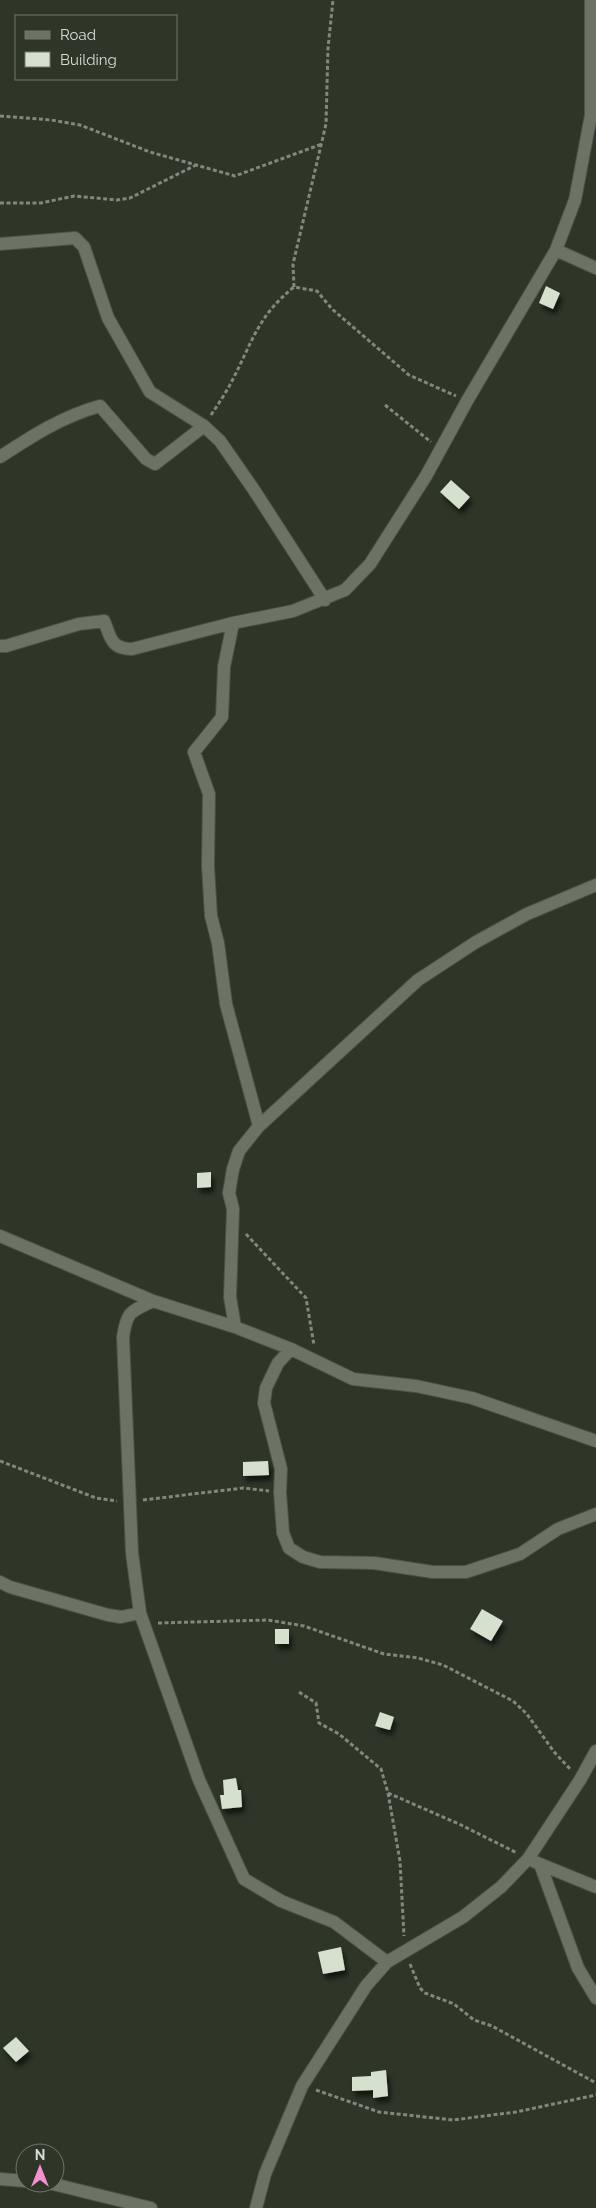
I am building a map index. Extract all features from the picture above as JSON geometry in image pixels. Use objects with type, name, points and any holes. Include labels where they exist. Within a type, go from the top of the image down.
[{"type":"street","points":[[0,646],[6,646],[79,624],[104,621],[113,643],[121,649],[132,649],[233,623],[293,612],[345,590],[370,564],[404,512],[556,250],[574,200],[591,115],[591,0]]},
{"type":"street","points":[[0,244],[75,238],[84,247],[108,318],[150,392],[204,426],[220,441],[325,600]]},
{"type":"street","points":[[556,250],[596,268]]},
{"type":"street","points":[[0,457],[76,412],[100,406],[146,459],[155,464],[204,426]]},
{"type":"street","points":[[233,623],[224,667],[222,718],[194,752],[210,794],[208,866],[211,916],[218,943],[226,1004],[259,1126]]},
{"type":"street","points":[[235,1327],[230,1297],[233,1209],[229,1193],[233,1169],[239,1151],[259,1126],[418,980],[476,942],[527,914],[596,885]]},
{"type":"street","points":[[2,1240],[153,1301],[235,1327],[291,1349],[353,1379],[416,1386],[472,1398],[596,1441]]},
{"type":"street","points":[[153,1301],[130,1312],[125,1320],[123,1337],[132,1553],[142,1618],[199,1780],[244,1879],[281,1901],[334,1922],[387,1962]]},
{"type":"street","points":[[291,1349],[278,1363],[266,1388],[264,1403],[281,1469],[280,1492],[283,1533],[289,1548],[303,1556],[320,1562],[374,1563],[434,1572],[466,1572],[520,1554],[558,1529],[596,1514]]},
{"type":"street","points":[[0,1582],[10,1588],[108,1615],[142,1618]]},
{"type":"street","points":[[256,2208],[265,2174],[302,2086],[366,1986],[387,1962],[462,1916],[534,1862],[596,1751]]},
{"type":"street","points":[[534,1862],[596,1887]]},
{"type":"street","points":[[534,1862],[578,1968],[596,1998]]},
{"type":"street","points":[[0,2179],[15,2180]]},
{"type":"street","points":[[65,2187],[151,2208]]},
{"type":"path","points":[[294,287],[294,264],[326,124],[328,48],[333,0]]},
{"type":"path","points":[[0,116],[51,120],[80,125],[150,152],[235,176],[322,144]]},
{"type":"path","points":[[0,203],[42,202],[74,196],[117,200],[130,198],[197,164]]},
{"type":"path","points":[[204,426],[233,380],[259,324],[279,299],[294,287],[317,291],[332,309],[409,375],[467,401]]},
{"type":"path","points":[[385,405],[440,449]]},
{"type":"path","points":[[233,1209],[247,1236],[306,1298],[318,1363]]},
{"type":"path","points":[[0,1461],[96,1498],[130,1502],[243,1488],[280,1492]]},
{"type":"path","points":[[142,1618],[268,1620],[304,1626],[384,1654],[418,1658],[443,1665],[513,1700],[526,1713],[555,1753],[580,1780]]},
{"type":"path","points":[[299,1692],[316,1703],[319,1722],[339,1734],[381,1769],[388,1794],[400,1861],[405,1951],[420,1988],[425,1993],[454,2004],[474,2020],[492,2026],[596,2083]]},
{"type":"path","points":[[388,1794],[459,1824],[534,1862]]},
{"type":"path","points":[[302,2086],[379,2112],[453,2120],[516,2112],[596,2095]]},
{"type":"building","points":[[546,286],[560,293],[553,309],[539,303]]},
{"type":"building","points":[[451,480],[470,497],[459,509],[440,492]]},
{"type":"building","points":[[211,1172],[211,1187],[197,1188],[197,1173]]},
{"type":"building","points":[[268,1461],[269,1475],[243,1476],[243,1462]]},
{"type":"building","points":[[482,1609],[503,1621],[491,1641],[470,1629]]},
{"type":"building","points":[[275,1629],[289,1629],[289,1644],[275,1644]]},
{"type":"building","points":[[380,1712],[394,1717],[390,1730],[375,1726]]},
{"type":"building","points":[[236,1778],[238,1790],[241,1790],[242,1807],[222,1809],[220,1795],[224,1795],[223,1780]]},
{"type":"building","points":[[341,1947],[345,1970],[323,1974],[318,1952]]},
{"type":"building","points":[[16,2037],[29,2051],[16,2062],[3,2048]]},
{"type":"building","points":[[386,2070],[388,2096],[373,2098],[373,2090],[352,2091],[352,2077],[371,2076],[371,2072]]}]
